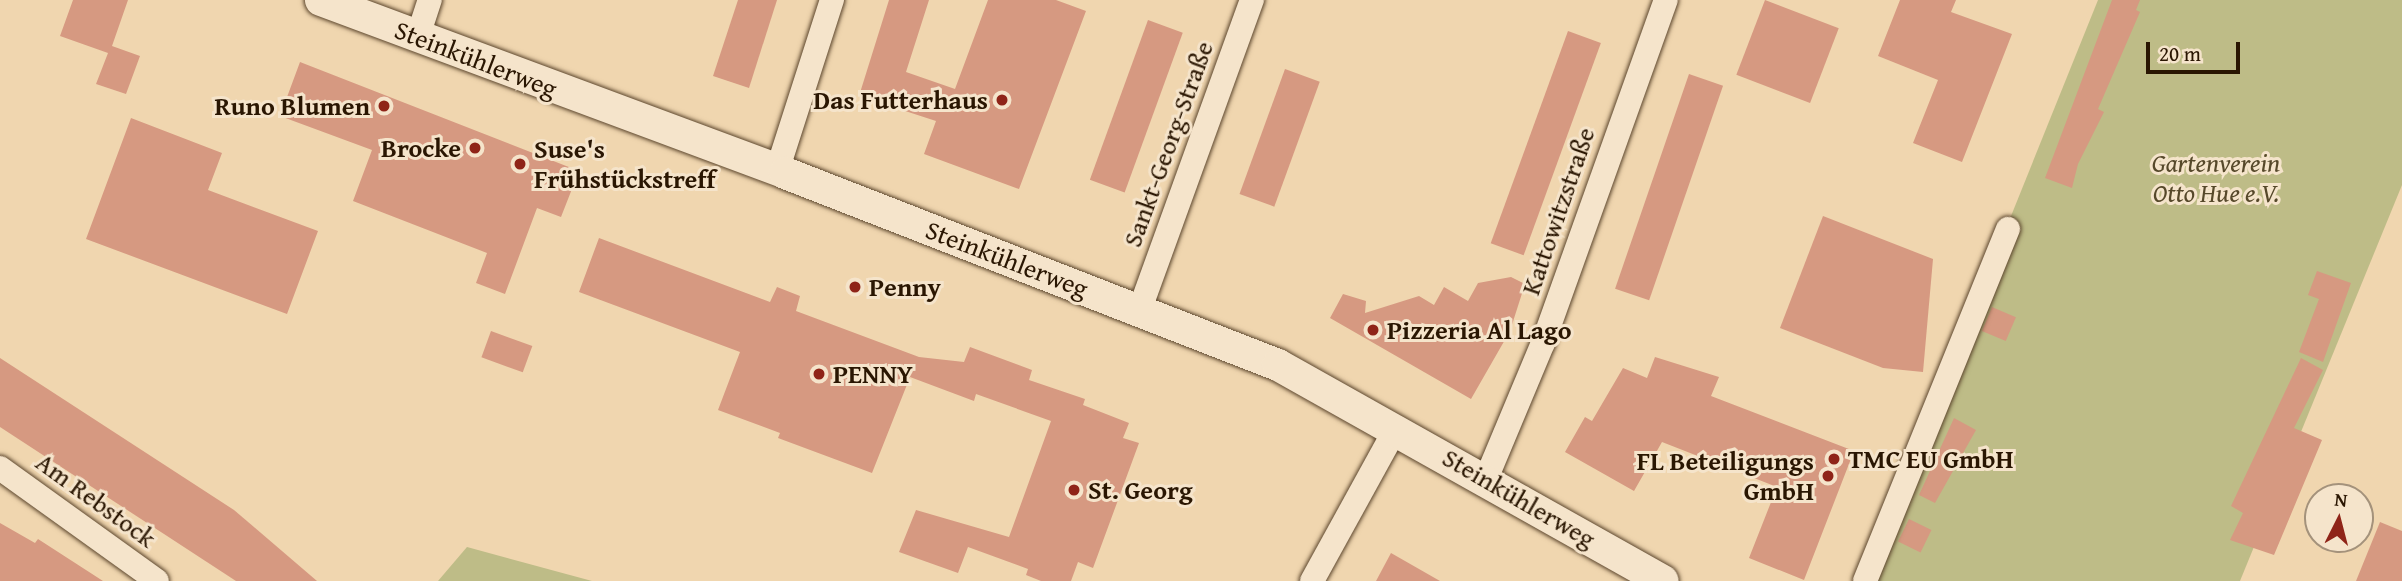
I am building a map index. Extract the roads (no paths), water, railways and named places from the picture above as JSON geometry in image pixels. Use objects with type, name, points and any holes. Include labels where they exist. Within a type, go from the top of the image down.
[{"type":"street","name":"Steinkühlerweg","points":[[321,0],[777,170],[1140,309],[1278,365],[1396,428],[1663,581]]},
{"type":"street","points":[[418,36],[430,0]]},
{"type":"street","points":[[777,170],[832,0]]},
{"type":"street","name":"Sankt-Georg-Straße","points":[[1140,309],[1252,0]]},
{"type":"street","name":"Kattowitzstraße","points":[[1486,479],[1544,343],[1666,0]]},
{"type":"street","points":[[1865,581],[2008,229]]},
{"type":"street","points":[[1312,581],[1396,428]]},
{"type":"street","name":"Am Rebstock","points":[[0,468],[157,581]]},
{"type":"place","name":"Das Futterhaus","points":[[1002,100]]},
{"type":"place","name":"Runo Blumen","points":[[384,106]]},
{"type":"place","name":"Brocke","points":[[475,148]]},
{"type":"place","name":"Suse's Frühstückstreff","points":[[520,164]]},
{"type":"place","name":"Penny","points":[[855,287]]},
{"type":"place","name":"Pizzeria Al Lago","points":[[1373,330]]},
{"type":"place","name":"PENNY","points":[[819,374]]},
{"type":"place","name":"TMC EU GmbH","points":[[1834,459]]},
{"type":"place","name":"FL Beteiligungs GmbH","points":[[1828,476]]},
{"type":"place","name":"St. Georg","points":[[1074,490]]},
{"type":"park label","name":"Gartenverein Otto Hue e.V.","points":[[2216,178]]}]
